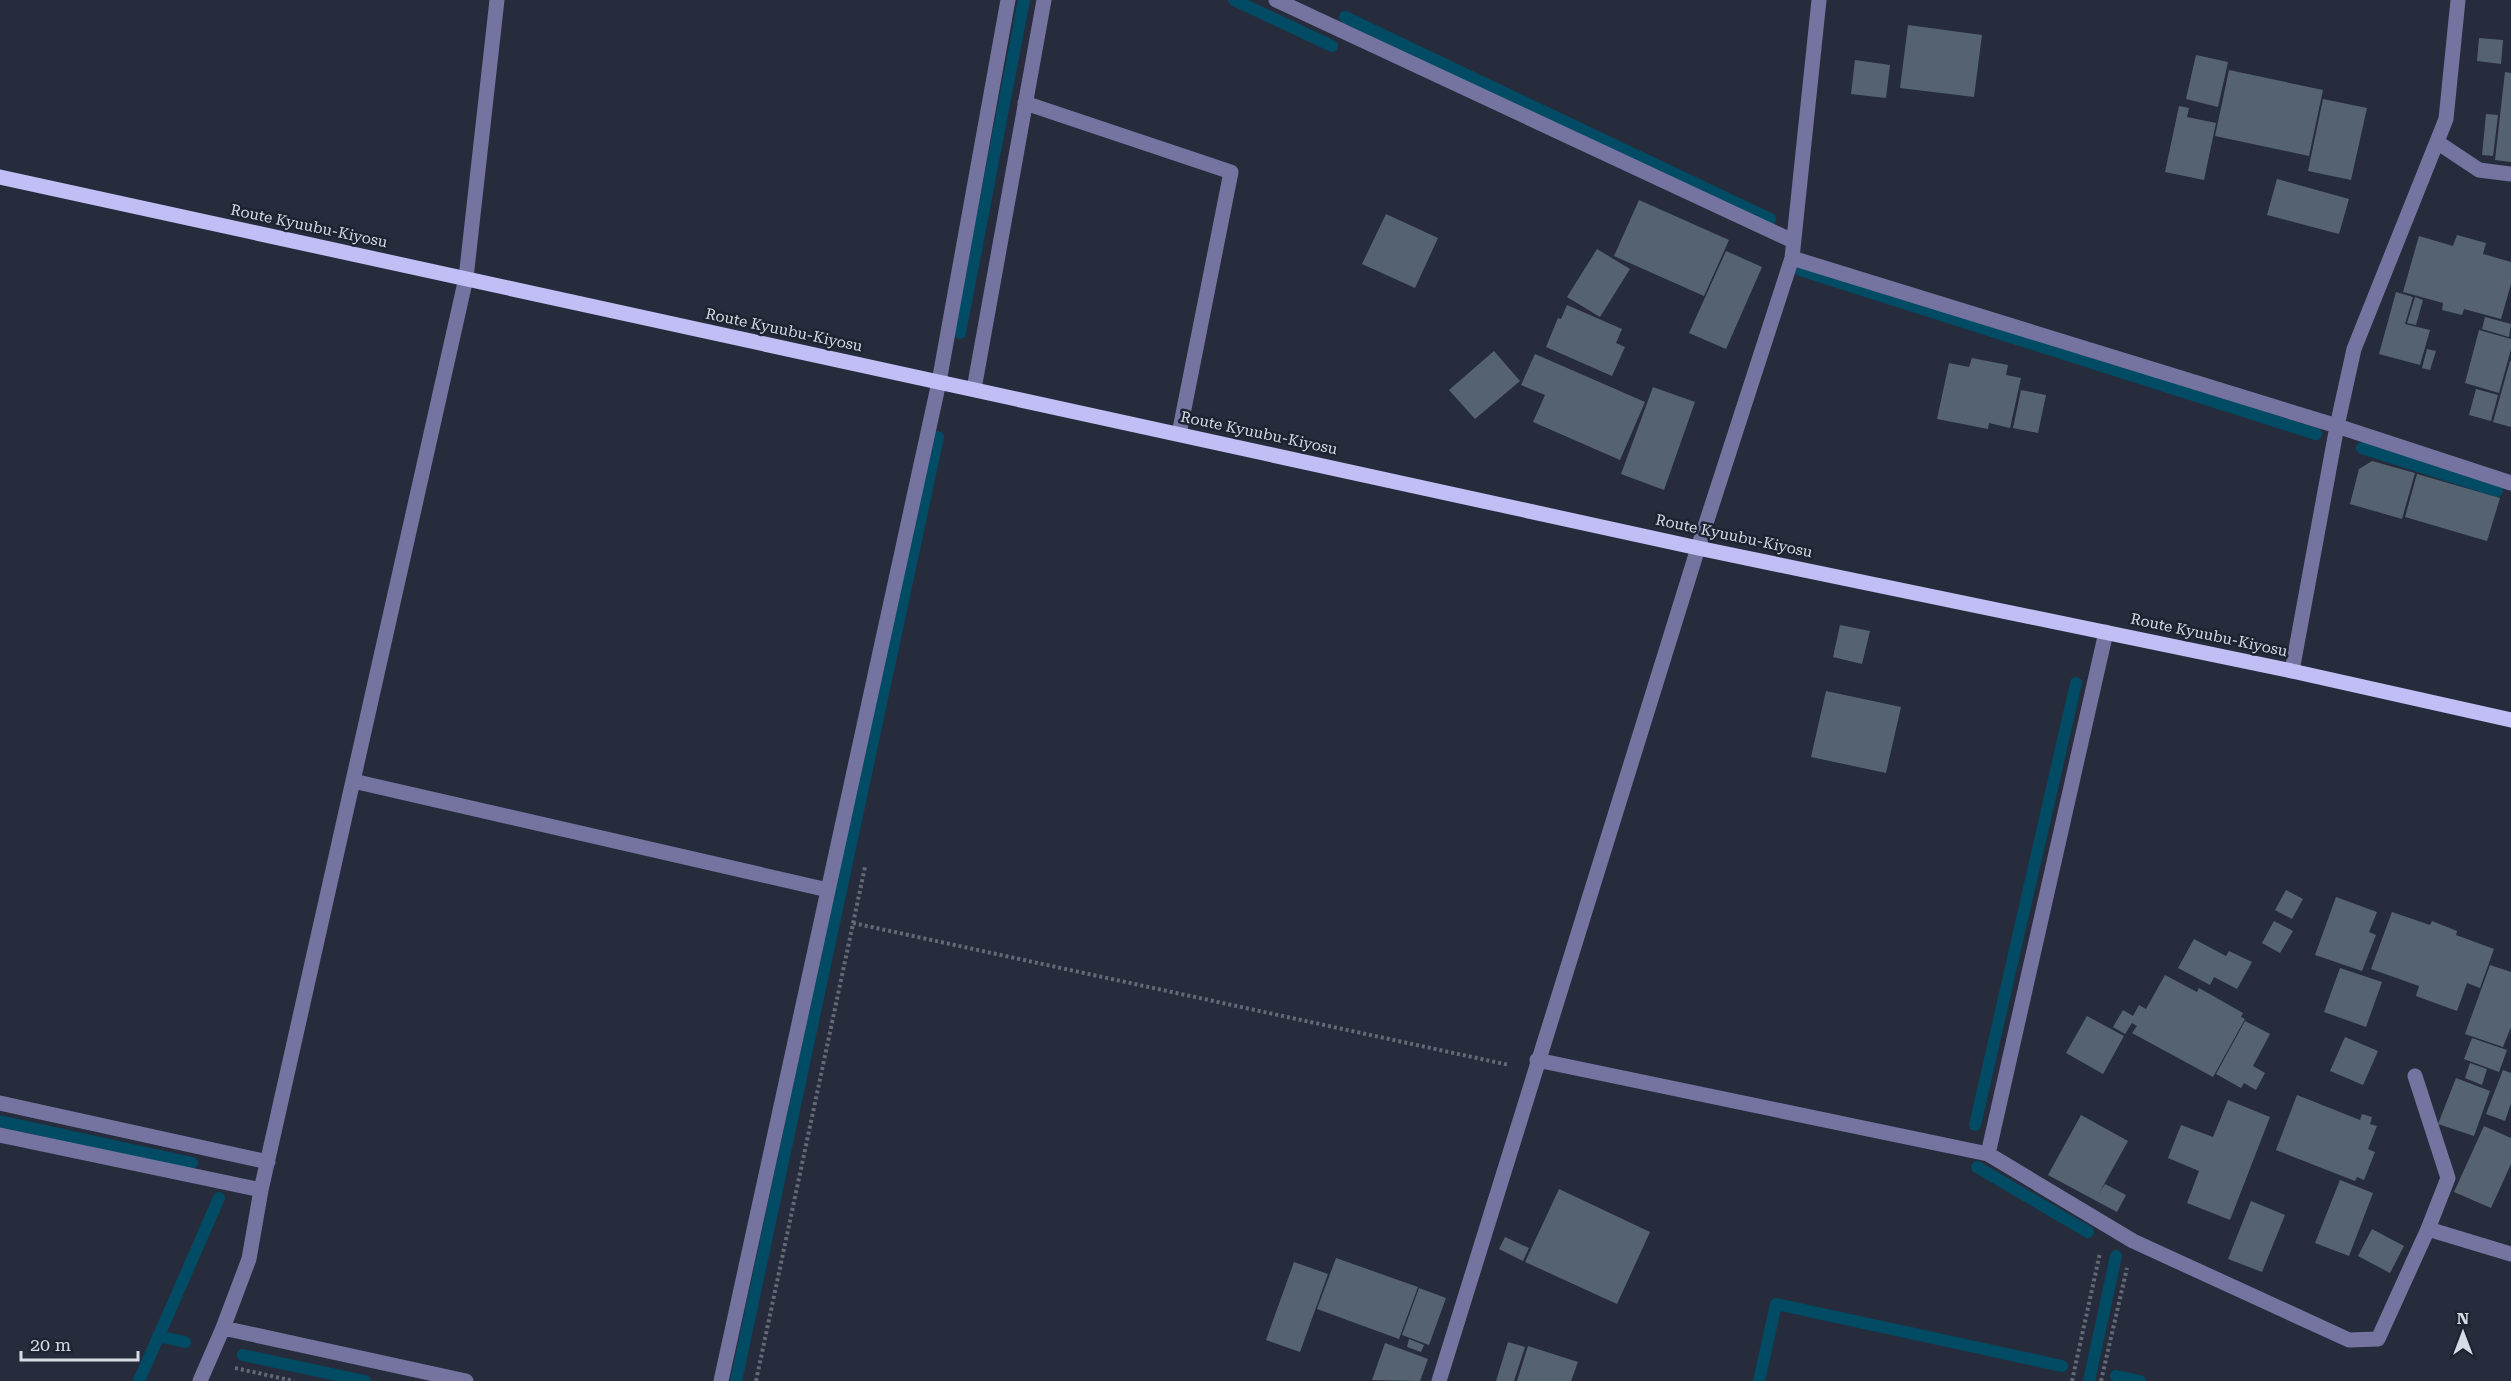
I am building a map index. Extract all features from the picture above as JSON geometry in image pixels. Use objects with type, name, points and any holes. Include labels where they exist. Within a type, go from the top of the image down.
[{"type":"main road","name":"Route Kyuubu-Kiyosu","points":[[0,177],[1698,548],[2292,671],[2511,720]]},
{"type":"street","points":[[200,1381],[249,1259],[261,1190],[466,278],[496,0]]},
{"type":"street","points":[[721,1381],[939,382],[1008,0]]},
{"type":"street","points":[[974,389],[1044,0]]},
{"type":"street","points":[[1276,0],[1793,242]]},
{"type":"street","points":[[1439,1381],[1535,1065],[1792,258],[1819,0]]},
{"type":"street","points":[[2292,671],[2337,426],[2354,348],[2446,120],[2458,0]]},
{"type":"street","points":[[1025,103],[1232,172],[1179,434]]},
{"type":"street","points":[[2437,142],[2479,170],[2511,174]]},
{"type":"street","points":[[1792,258],[2337,426],[2511,483]]},
{"type":"street","points":[[1988,1154],[2106,632]]},
{"type":"street","points":[[353,781],[828,890]]},
{"type":"street","points":[[1535,1065],[1988,1154],[2133,1241],[2349,1340],[2378,1339],[2428,1229],[2448,1178],[2415,1076]]},
{"type":"street","points":[[0,1103],[268,1162]]},
{"type":"street","points":[[0,1135],[261,1190]]},
{"type":"street","points":[[2428,1229],[2511,1254]]},
{"type":"street","points":[[223,1328],[466,1381]]},
{"type":"path","points":[[756,1381],[865,865]]},
{"type":"path","points":[[853,923],[1535,1065]]},
{"type":"path","points":[[2072,1381],[2106,1225]]},
{"type":"path","points":[[2101,1381],[2133,1241]]},
{"type":"path","points":[[208,1363],[294,1381]]},
{"type":"building","points":[[1908,25],[1982,35],[1974,97],[1900,88]]},
{"type":"building","points":[[2479,38],[2503,40],[2501,64],[2477,61]]},
{"type":"building","points":[[2196,55],[2228,62],[2218,107],[2186,99]]},
{"type":"building","points":[[1855,60],[1890,65],[1886,98],[1851,94]]},
{"type":"building","points":[[2229,70],[2323,90],[2309,156],[2215,136]]},
{"type":"building","points":[[2505,72],[2511,73],[2511,162],[2495,160]]},
{"type":"building","points":[[2323,99],[2367,108],[2351,180],[2308,171]]},
{"type":"building","points":[[2179,106],[2189,108],[2187,117],[2216,123],[2204,180],[2165,172]]},
{"type":"building","points":[[2486,114],[2498,115],[2493,156],[2482,155]]},
{"type":"building","points":[[2277,179],[2349,199],[2339,234],[2267,215]]},
{"type":"building","points":[[1639,200],[1729,240],[1704,296],[1614,256]]},
{"type":"building","points":[[1386,214],[1438,238],[1415,288],[1362,264]]},
{"type":"building","points":[[2457,235],[2486,243],[2483,254],[2511,262],[2511,284],[2501,319],[2464,309],[2462,315],[2442,310],[2443,303],[2403,292],[2419,236],[2453,246]]},
{"type":"building","points":[[1597,249],[1630,269],[1600,317],[1567,297]]},
{"type":"building","points":[[1726,251],[1762,267],[1726,349],[1689,333]]},
{"type":"building","points":[[2396,292],[2413,297],[2405,324],[2430,330],[2420,365],[2379,354]]},
{"type":"building","points":[[2415,297],[2423,300],[2416,325],[2407,323]]},
{"type":"building","points":[[1567,305],[1622,329],[1616,343],[1625,347],[1612,376],[1546,347],[1558,318],[1561,319]]},
{"type":"building","points":[[2485,317],[2511,324],[2509,337],[2482,329]]},
{"type":"building","points":[[2479,330],[2511,339],[2511,349],[2499,393],[2465,383]]},
{"type":"building","points":[[2427,349],[2436,351],[2430,370],[2422,368]]},
{"type":"building","points":[[1494,351],[1520,381],[1475,419],[1449,390]]},
{"type":"building","points":[[1535,354],[1645,402],[1620,460],[1533,422],[1545,395],[1521,385]]},
{"type":"building","points":[[1972,358],[2008,365],[2006,375],[2021,378],[2010,428],[1989,423],[1988,429],[1937,419],[1949,363],[1969,367]]},
{"type":"building","points":[[2511,361],[2511,427],[2493,422]]},
{"type":"building","points":[[1653,387],[1695,402],[1664,490],[1621,474]]},
{"type":"building","points":[[2476,389],[2498,395],[2491,421],[2469,415]]},
{"type":"building","points":[[2021,390],[2046,395],[2038,433],[2013,428]]},
{"type":"building","points":[[2372,461],[2415,473],[2402,519],[2350,504],[2359,469]]},
{"type":"building","points":[[2417,474],[2500,498],[2487,541],[2405,517]]},
{"type":"building","points":[[1840,625],[1870,631],[1862,664],[1833,657]]},
{"type":"building","points":[[1826,691],[1901,707],[1886,773],[1811,757]]},
{"type":"building","points":[[2286,890],[2303,899],[2292,919],[2275,910]]},
{"type":"building","points":[[2336,897],[2377,912],[2369,932],[2376,935],[2362,971],[2315,955]]},
{"type":"building","points":[[2392,912],[2430,925],[2432,921],[2457,931],[2456,935],[2494,949],[2480,988],[2467,983],[2457,1011],[2416,996],[2419,986],[2371,969]]},
{"type":"building","points":[[2274,921],[2293,931],[2280,953],[2262,943]]},
{"type":"building","points":[[2194,939],[2226,956],[2229,951],[2252,962],[2237,989],[2214,977],[2210,985],[2178,968]]},
{"type":"building","points":[[2490,965],[2511,972],[2511,1027],[2503,1047],[2465,1034]]},
{"type":"building","points":[[2340,968],[2382,982],[2366,1027],[2324,1012]]},
{"type":"building","points":[[2165,975],[2197,992],[2199,988],[2243,1013],[2241,1017],[2245,1019],[2213,1077],[2132,1033],[2137,1026],[2132,1023],[2125,1034],[2113,1027],[2123,1010],[2133,1016],[2139,1005],[2146,1009]]},
{"type":"building","points":[[2087,1016],[2124,1036],[2103,1074],[2066,1053]]},
{"type":"building","points":[[2245,1021],[2270,1034],[2253,1066],[2265,1073],[2256,1090],[2244,1083],[2241,1088],[2216,1074]]},
{"type":"building","points":[[2345,1037],[2378,1051],[2363,1085],[2330,1071]]},
{"type":"building","points":[[2472,1038],[2507,1050],[2499,1072],[2464,1059]]},
{"type":"building","points":[[2470,1063],[2487,1069],[2482,1085],[2465,1078]]},
{"type":"building","points":[[2503,1070],[2511,1073],[2511,1103],[2505,1121],[2486,1114]]},
{"type":"building","points":[[2456,1078],[2490,1091],[2474,1136],[2438,1124]]},
{"type":"building","points":[[2297,1095],[2360,1120],[2362,1114],[2372,1117],[2370,1124],[2377,1126],[2368,1149],[2375,1152],[2364,1180],[2357,1177],[2355,1181],[2276,1150]]},
{"type":"building","points":[[2228,1100],[2270,1117],[2230,1220],[2187,1203],[2199,1171],[2168,1158],[2181,1125],[2213,1137]]},
{"type":"building","points":[[2081,1115],[2128,1141],[2098,1195],[2105,1184],[2126,1195],[2117,1212],[2048,1175]]},
{"type":"building","points":[[2484,1126],[2511,1138],[2511,1164],[2491,1208],[2454,1192]]},
{"type":"building","points":[[2340,1180],[2373,1193],[2349,1256],[2315,1243]]},
{"type":"building","points":[[1559,1189],[1650,1232],[1617,1304],[1525,1262]]},
{"type":"building","points":[[2251,1201],[2285,1215],[2262,1272],[2228,1259]]},
{"type":"building","points":[[2372,1229],[2404,1246],[2390,1273],[2358,1256]]},
{"type":"building","points":[[1505,1237],[1529,1248],[1523,1261],[1499,1249]]},
{"type":"building","points":[[1336,1258],[1418,1287],[1399,1339],[1317,1309]]},
{"type":"building","points":[[1294,1262],[1328,1274],[1300,1352],[1266,1340]]},
{"type":"building","points":[[1419,1288],[1446,1298],[1429,1345],[1402,1335]]},
{"type":"building","points":[[1409,1339],[1424,1345],[1421,1352],[1407,1347]]},
{"type":"building","points":[[1508,1342],[1525,1347],[1514,1381],[1496,1381]]},
{"type":"building","points":[[1385,1343],[1428,1359],[1420,1381],[1372,1380]]},
{"type":"building","points":[[1528,1346],[1578,1362],[1571,1381],[1517,1381]]},
{"type":"waterway","points":[[960,333],[1024,0]]},
{"type":"waterway","points":[[1234,0],[1332,46]]},
{"type":"waterway","points":[[1345,17],[1770,219]]},
{"type":"waterway","points":[[1800,270],[2316,434]]},
{"type":"waterway","points":[[736,1381],[938,437]]},
{"type":"waterway","points":[[2362,448],[2497,491]]},
{"type":"waterway","points":[[1975,1125],[2076,683]]},
{"type":"waterway","points":[[0,1121],[192,1163]]},
{"type":"waterway","points":[[1977,1167],[2088,1232]]},
{"type":"waterway","points":[[139,1381],[219,1198]]},
{"type":"waterway","points":[[2089,1381],[2116,1256]]},
{"type":"waterway","points":[[1759,1381],[1776,1304],[2062,1366]]},
{"type":"waterway","points":[[158,1336],[185,1342]]},
{"type":"waterway","points":[[243,1355],[365,1381]]},
{"type":"waterway","points":[[2116,1376],[2140,1381]]}]
